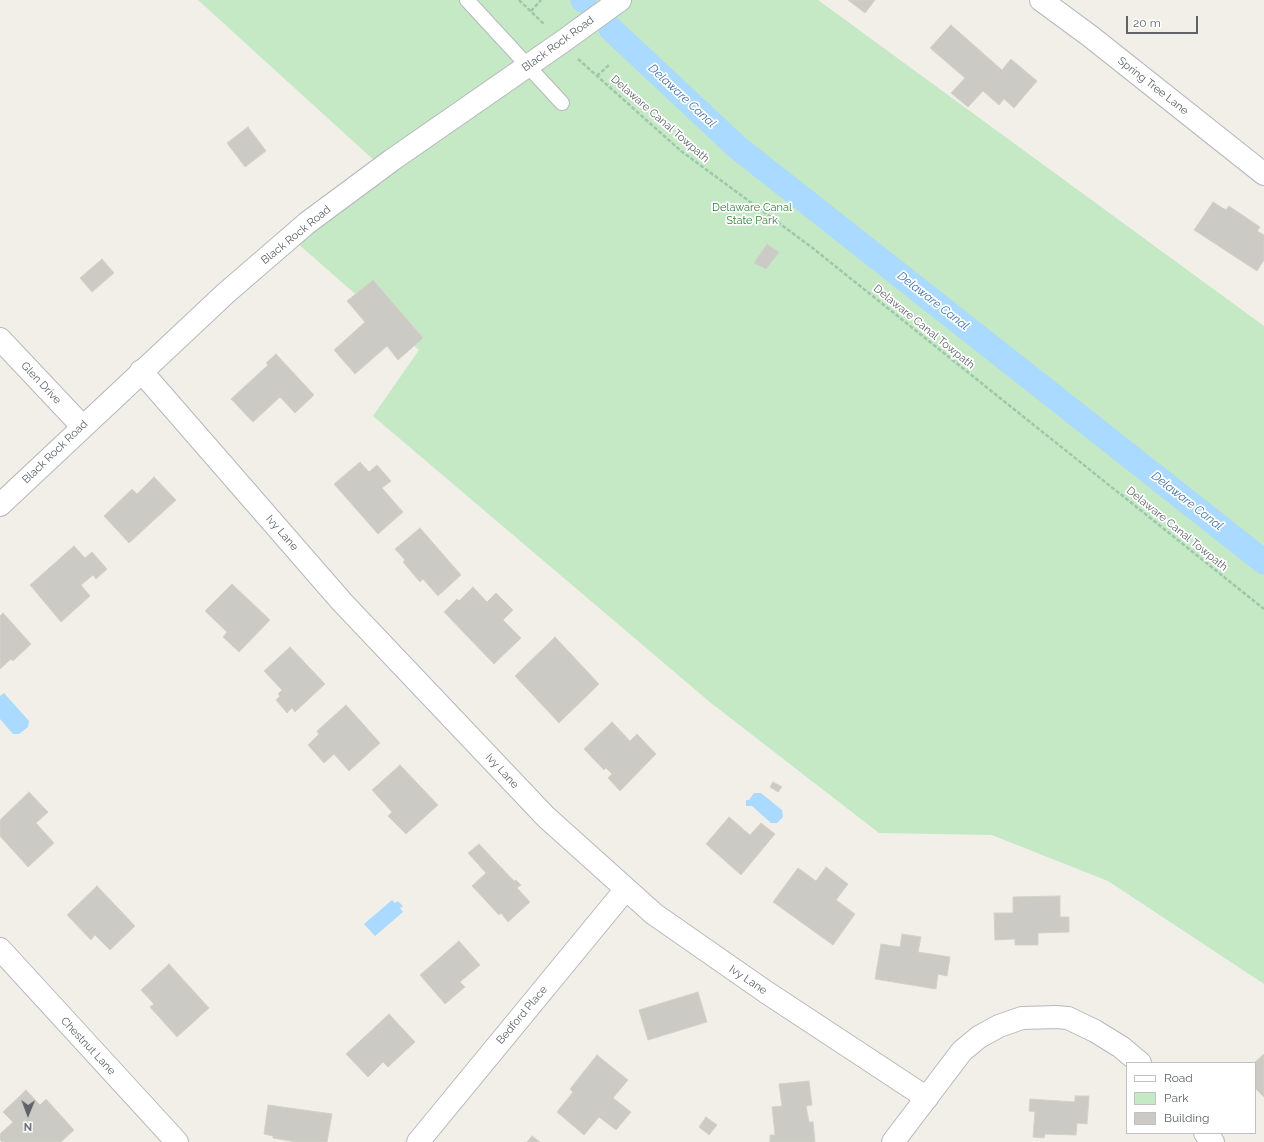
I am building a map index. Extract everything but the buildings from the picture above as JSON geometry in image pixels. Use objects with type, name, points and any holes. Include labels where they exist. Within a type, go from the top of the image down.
[{"type":"street","name":"Black Rock Road","points":[[0,505],[141,371],[226,293],[307,223],[620,0]]},
{"type":"street","name":"Spring Tree Lane","points":[[1040,0],[1090,36],[1264,174]]},
{"type":"street","name":"Glen Drive","points":[[0,339],[82,426]]},
{"type":"street","name":"Ivy Lane","points":[[141,371],[342,602],[546,817],[654,914],[696,944],[927,1098]]},
{"type":"street","name":"Bedford Place","points":[[418,1142],[626,889]]},
{"type":"street","name":"Chestnut Lane","points":[[0,949],[177,1142]]},
{"type":"street","points":[[893,1142],[968,1046],[980,1037],[1000,1026],[1022,1018],[1068,1018],[1095,1031],[1139,1062]]},
{"type":"street","points":[[1206,1134],[1213,1142]]},
{"type":"lane","points":[[467,0],[562,102]]},
{"type":"path","points":[[519,0],[547,27]]},
{"type":"path","points":[[531,11],[541,0]]},
{"type":"path","name":"Delaware Canal Towpath","points":[[575,56],[681,151],[810,246],[1264,609]]},
{"type":"path","points":[[596,76],[610,64]]},
{"type":"green space","name":"Delaware Canal State Park","points":[[198,0],[818,0],[1264,326],[1264,984],[1108,881],[992,835],[879,833],[711,703],[373,416],[419,350],[296,242],[388,173]]},
{"type":"water","points":[[4,693],[29,721],[28,727],[19,734],[13,734],[0,719],[0,696]]},
{"type":"water","points":[[754,793],[761,793],[782,810],[783,817],[777,823],[771,823],[752,806],[746,806],[746,800],[749,800]]},
{"type":"water","points":[[392,900],[395,903],[398,901],[403,906],[400,908],[403,912],[375,936],[364,924]]},
{"type":"waterway","name":"Delaware Canal","points":[[611,29],[737,147],[1264,562]]}]
